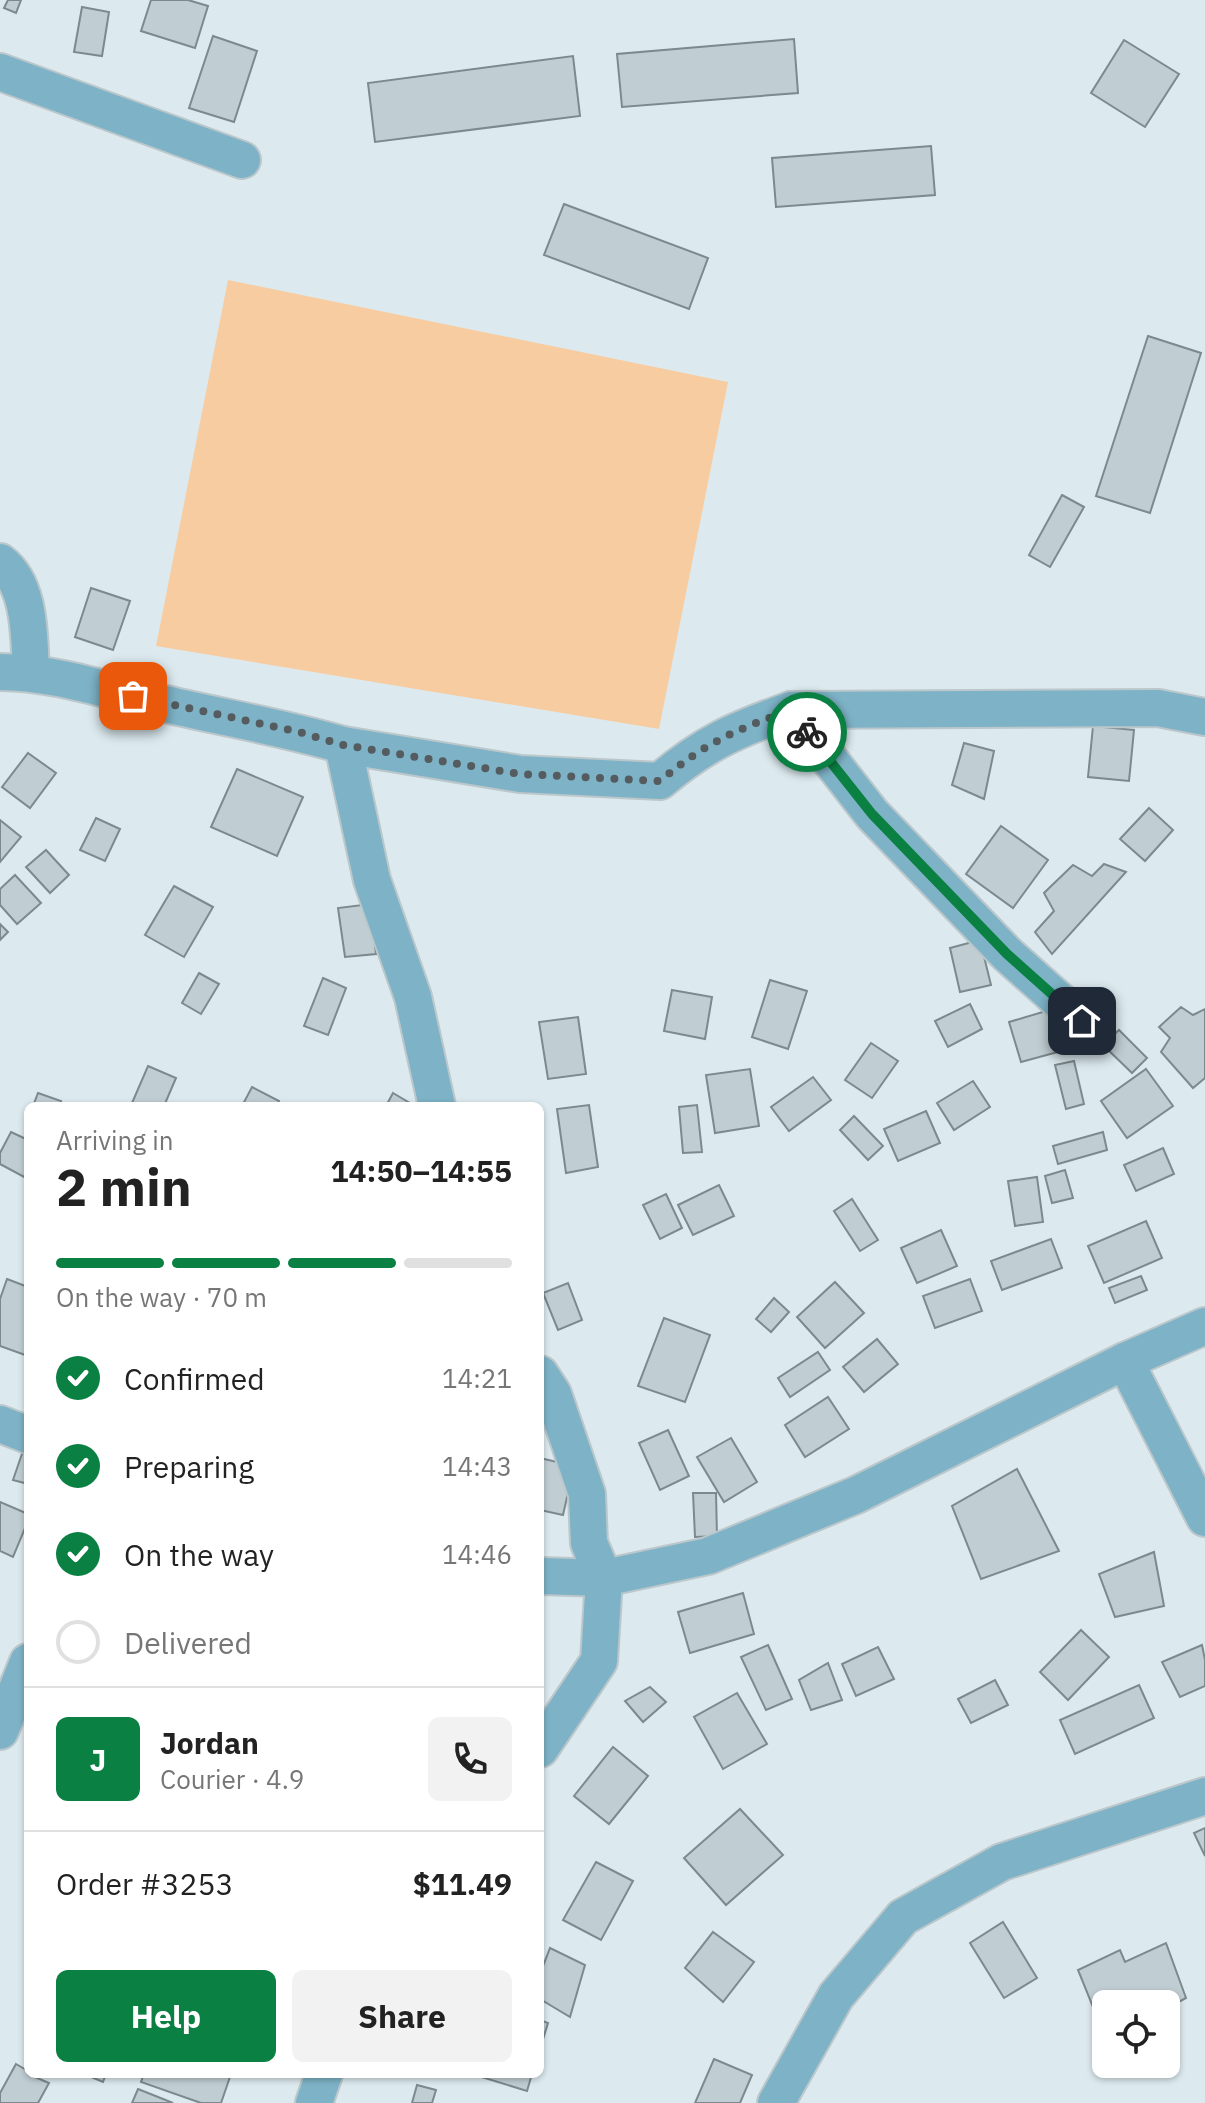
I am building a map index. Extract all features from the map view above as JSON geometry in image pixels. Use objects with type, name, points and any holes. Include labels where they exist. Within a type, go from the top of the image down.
[{"type":"street","points":[[0,72],[242,160]]},
{"type":"street","points":[[0,562],[13,572],[28,620],[16,672],[299,732],[343,745],[520,774],[660,781],[691,755],[733,730],[791,710],[1158,708],[1205,717]]},
{"type":"street","points":[[791,710],[872,814],[1007,954],[1082,1021]]},
{"type":"street","points":[[343,745],[372,880],[413,997],[436,1102]]},
{"type":"street","points":[[544,1576],[604,1578],[708,1556],[856,1495],[1125,1361],[1205,1326]]},
{"type":"street","points":[[1125,1361],[1205,1518]]},
{"type":"street","points":[[544,1380],[553,1394],[587,1494],[589,1543],[604,1578],[599,1661],[544,1743]]},
{"type":"street","points":[[0,1424],[24,1433]]},
{"type":"street","points":[[0,1731],[24,1672]]},
{"type":"street","points":[[776,2103],[836,1996],[903,1917],[1002,1862],[1205,1796]]},
{"type":"street","points":[[314,2103],[323,2078]]},
{"type":"shaded area","points":[[228,280],[728,382],[659,729],[156,646]]},
{"type":"building","points":[[8,0],[21,0],[16,13],[4,8]]},
{"type":"building","points":[[151,0],[188,0],[208,6],[195,48],[141,31]]},
{"type":"building","points":[[82,7],[109,12],[102,56],[74,52]]},
{"type":"building","points":[[213,36],[257,51],[234,122],[189,108]]},
{"type":"building","points":[[794,39],[798,93],[622,107],[617,54]]},
{"type":"building","points":[[1124,40],[1179,74],[1145,127],[1091,93]]},
{"type":"building","points":[[573,56],[580,116],[375,142],[368,83]]},
{"type":"building","points":[[931,146],[935,195],[776,207],[772,158]]},
{"type":"building","points":[[564,204],[708,258],[689,309],[544,255]]},
{"type":"building","points":[[1148,336],[1201,353],[1150,513],[1096,496]]},
{"type":"building","points":[[1062,495],[1084,507],[1050,567],[1029,555]]},
{"type":"building","points":[[91,588],[130,601],[113,650],[75,637]]},
{"type":"building","points":[[1093,726],[1134,730],[1129,781],[1088,777]]},
{"type":"building","points":[[964,743],[994,751],[984,799],[952,785]]},
{"type":"building","points":[[28,753],[56,773],[30,808],[2,787]]},
{"type":"building","points":[[237,769],[303,797],[277,856],[211,827]]},
{"type":"building","points":[[1149,808],[1173,830],[1145,861],[1120,839]]},
{"type":"building","points":[[96,818],[120,829],[105,861],[80,850]]},
{"type":"building","points":[[0,820],[21,837],[0,862]]},
{"type":"building","points":[[1001,826],[1048,860],[1013,908],[966,874]]},
{"type":"building","points":[[46,850],[69,875],[50,893],[26,867]]},
{"type":"building","points":[[1104,864],[1126,872],[1052,954],[1035,932],[1054,911],[1044,893],[1073,865],[1092,876]]},
{"type":"building","points":[[15,875],[41,903],[17,924],[0,905],[0,889]]},
{"type":"building","points":[[174,886],[213,907],[184,957],[145,935]]},
{"type":"building","points":[[370,904],[376,954],[345,957],[338,908]]},
{"type":"building","points":[[0,924],[8,932],[0,940]]},
{"type":"building","points":[[980,940],[991,985],[960,992],[950,948]]},
{"type":"building","points":[[199,973],[219,984],[201,1014],[182,1003]]},
{"type":"building","points":[[323,978],[346,988],[328,1035],[304,1026]]},
{"type":"building","points":[[770,980],[807,991],[788,1049],[752,1037]]},
{"type":"building","points":[[672,990],[712,997],[705,1039],[664,1031]]},
{"type":"building","points":[[970,1004],[982,1029],[948,1047],[935,1021]]},
{"type":"building","points":[[1181,1007],[1193,1015],[1205,1009],[1205,1078],[1193,1088],[1161,1052],[1170,1038],[1159,1027]]},
{"type":"building","points":[[1053,1009],[1065,1050],[1021,1062],[1009,1022]]},
{"type":"building","points":[[578,1017],[586,1074],[548,1079],[539,1022]]},
{"type":"building","points":[[1119,1030],[1147,1058],[1132,1073],[1103,1045]]},
{"type":"building","points":[[871,1043],[898,1061],[872,1098],[845,1080]]},
{"type":"building","points":[[1074,1061],[1084,1104],[1066,1109],[1055,1065]]},
{"type":"building","points":[[148,1066],[176,1078],[166,1102],[132,1102]]},
{"type":"building","points":[[750,1069],[759,1126],[715,1133],[706,1075]]},
{"type":"building","points":[[1146,1069],[1173,1106],[1127,1138],[1101,1101]]},
{"type":"building","points":[[813,1077],[831,1100],[789,1131],[771,1107]]},
{"type":"building","points":[[973,1081],[990,1107],[954,1130],[937,1103]]},
{"type":"building","points":[[252,1087],[279,1101],[279,1102],[244,1102]]},
{"type":"building","points":[[38,1093],[61,1101],[61,1102],[35,1102]]},
{"type":"building","points":[[393,1093],[408,1102],[388,1102]]},
{"type":"building","points":[[589,1105],[598,1167],[566,1173],[557,1109]]},
{"type":"building","points":[[697,1105],[702,1152],[683,1153],[679,1107]]},
{"type":"building","points":[[926,1111],[940,1143],[898,1161],[884,1129]]},
{"type":"building","points":[[854,1116],[883,1146],[868,1160],[840,1130]]},
{"type":"building","points":[[11,1132],[24,1138],[24,1177],[0,1164],[0,1153]]},
{"type":"building","points":[[1103,1132],[1107,1150],[1058,1164],[1053,1146]]},
{"type":"building","points":[[1163,1148],[1174,1174],[1136,1191],[1124,1165]]},
{"type":"building","points":[[1065,1170],[1073,1198],[1052,1203],[1045,1176]]},
{"type":"building","points":[[1037,1177],[1043,1222],[1015,1226],[1008,1181]]},
{"type":"building","points":[[719,1185],[734,1216],[693,1235],[678,1205]]},
{"type":"building","points":[[666,1194],[682,1228],[660,1239],[643,1205]]},
{"type":"building","points":[[852,1199],[878,1240],[860,1251],[834,1211]]},
{"type":"building","points":[[1146,1221],[1162,1258],[1104,1283],[1088,1246]]},
{"type":"building","points":[[941,1230],[957,1266],[917,1283],[901,1248]]},
{"type":"building","points":[[1051,1239],[1062,1268],[1002,1290],[991,1261]]},
{"type":"building","points":[[1141,1276],[1147,1290],[1115,1303],[1109,1288]]},
{"type":"building","points":[[7,1279],[24,1285],[24,1355],[0,1346],[0,1299]]},
{"type":"building","points":[[970,1279],[982,1311],[935,1328],[923,1296]]},
{"type":"building","points":[[835,1282],[864,1313],[825,1348],[797,1317]]},
{"type":"building","points":[[568,1283],[582,1320],[558,1330],[544,1293]]},
{"type":"building","points":[[774,1298],[789,1312],[771,1332],[756,1319]]},
{"type":"building","points":[[664,1318],[710,1335],[685,1402],[638,1386]]},
{"type":"building","points":[[877,1339],[898,1364],[864,1392],[843,1367]]},
{"type":"building","points":[[818,1352],[830,1370],[790,1397],[778,1378]]},
{"type":"building","points":[[828,1397],[849,1429],[805,1457],[785,1425]]},
{"type":"building","points":[[668,1430],[689,1476],[660,1490],[639,1443]]},
{"type":"building","points":[[731,1438],[757,1482],[724,1502],[697,1457]]},
{"type":"building","points":[[24,1448],[24,1483],[13,1480]]},
{"type":"building","points":[[544,1459],[574,1466],[563,1515],[544,1511]]},
{"type":"building","points":[[1017,1469],[1059,1551],[981,1579],[952,1506]]},
{"type":"building","points":[[693,1493],[716,1493],[717,1536],[695,1537]]},
{"type":"building","points":[[0,1502],[24,1512],[24,1531],[13,1557],[0,1551]]},
{"type":"building","points":[[1154,1552],[1164,1606],[1115,1617],[1099,1574]]},
{"type":"building","points":[[743,1593],[754,1634],[690,1653],[678,1612]]},
{"type":"building","points":[[1081,1630],[1109,1657],[1068,1700],[1040,1672]]},
{"type":"building","points":[[768,1645],[792,1699],[766,1710],[741,1657]]},
{"type":"building","points":[[1202,1645],[1205,1686],[1180,1697],[1162,1662]]},
{"type":"building","points":[[878,1647],[894,1679],[856,1696],[842,1664]]},
{"type":"building","points":[[828,1663],[842,1700],[811,1710],[799,1680]]},
{"type":"building","points":[[995,1680],[1008,1705],[971,1723],[958,1699]]},
{"type":"building","points":[[1139,1685],[1154,1718],[1075,1754],[1060,1720]]},
{"type":"building","points":[[650,1687],[666,1702],[643,1722],[625,1701]]},
{"type":"building","points":[[737,1693],[767,1744],[723,1769],[694,1717]]},
{"type":"building","points":[[613,1747],[648,1776],[609,1824],[574,1796]]},
{"type":"building","points":[[740,1809],[783,1855],[726,1905],[684,1858]]},
{"type":"building","points":[[1205,1828],[1205,1856],[1194,1833]]},
{"type":"building","points":[[596,1862],[633,1881],[601,1940],[563,1920]]},
{"type":"building","points":[[1003,1922],[1037,1978],[1004,1998],[970,1943]]},
{"type":"building","points":[[713,1932],[754,1962],[723,2002],[685,1968]]},
{"type":"building","points":[[1166,1943],[1186,1998],[1180,2001],[1180,1990],[1092,1990],[1092,2004],[1078,1970],[1120,1950],[1125,1962]]},
{"type":"building","points":[[550,1948],[585,1965],[570,2017],[544,2001],[544,1964]]},
{"type":"building","points":[[714,2059],[752,2075],[740,2103],[695,2103]]},
{"type":"building","points":[[16,2064],[24,2069],[24,2078],[37,2078],[49,2083],[38,2103],[0,2103],[0,2093]]},
{"type":"building","points":[[142,2078],[230,2078],[221,2103],[201,2103],[141,2082]]},
{"type":"building","points":[[485,2078],[531,2078],[527,2091]]},
{"type":"building","points":[[417,2085],[436,2090],[432,2103],[412,2103]]},
{"type":"building","points":[[138,2089],[173,2103],[132,2103]]},
{"type":"way so far","points":[[133,696],[299,732],[343,745],[520,774],[660,781],[691,755],[733,730],[791,710],[807,732]]},
{"type":"route","points":[[807,732],[872,814],[1007,954],[1082,1021]]}]
